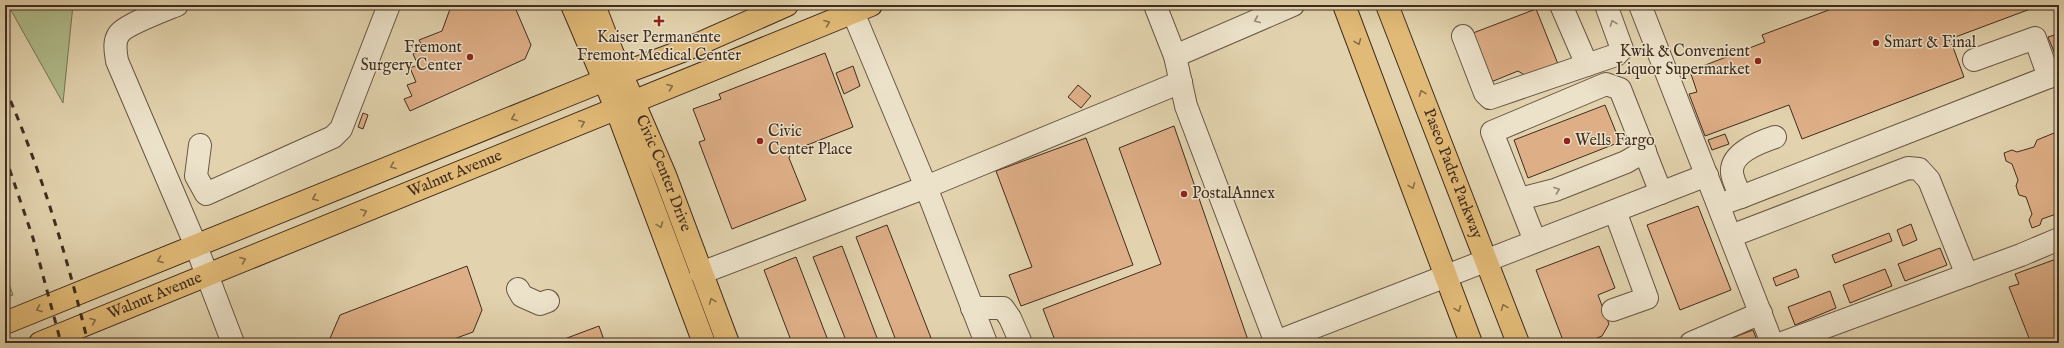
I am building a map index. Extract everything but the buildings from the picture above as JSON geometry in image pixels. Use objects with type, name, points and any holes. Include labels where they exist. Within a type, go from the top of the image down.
[{"type":"main road","name":"Civic Center Drive","points":[[572,5],[614,77],[625,105],[704,343]]},
{"type":"main road","name":"Civic Center Drive","points":[[594,5],[612,52],[614,77]]},
{"type":"main road","name":"Walnut Avenue","points":[[5,323],[614,77],[685,50],[787,5]]},
{"type":"main road","points":[[1344,5],[1471,343]]},
{"type":"main road","name":"Paseo Padre Parkway","points":[[1387,5],[1518,343]]},
{"type":"main road","name":"Walnut Avenue","points":[[40,343],[625,105],[858,7]]},
{"type":"main road","name":"Civic Center Drive","points":[[625,105],[665,175],[728,343]]},
{"type":"lane","points":[[177,5],[128,27],[119,34],[115,46],[117,61],[196,246],[233,343]]},
{"type":"lane","points":[[200,145],[196,176],[206,194],[333,137],[340,130],[390,5]]},
{"type":"lane","points":[[1155,5],[1174,56],[1186,106],[1276,342],[1707,175]]},
{"type":"lane","points":[[1174,56],[1293,5]]},
{"type":"lane","points":[[1561,5],[1587,65]]},
{"type":"lane","points":[[1463,36],[1485,93],[1490,98],[1616,55],[1622,49],[1606,5]]},
{"type":"lane","points":[[1640,5],[1772,343]]},
{"type":"lane","points":[[858,7],[986,343]]},
{"type":"lane","points":[[1718,205],[2054,75],[2035,38],[1974,60]]},
{"type":"lane","points":[[701,274],[926,187],[1181,82]]},
{"type":"lane","points":[[1535,241],[1492,132],[1606,84],[1620,89],[1661,193]]},
{"type":"lane","points":[[1741,197],[1732,173],[1734,164],[1752,145],[1775,137]]},
{"type":"lane","points":[[1519,199],[1555,190],[1626,162],[1645,151]]},
{"type":"lane","points":[[1731,236],[1908,168],[1919,169],[1929,180],[1967,275]]},
{"type":"lane","points":[[1613,310],[1647,298],[1615,211]]},
{"type":"lane","points":[[1782,343],[1967,275],[2059,239]]},
{"type":"lane","points":[[518,289],[522,296],[540,304],[548,301]]},
{"type":"lane","points":[[972,308],[1003,308],[1010,318],[1021,343]]},
{"type":"lane","points":[[1691,343],[1730,335],[1761,314]]},
{"type":"green space","points":[[8,5],[73,5],[63,103]]},
{"type":"green space","points":[[5,273],[13,295],[5,298]]},
{"type":"railway","points":[[5,88],[42,182],[62,246],[88,343]]},
{"type":"railway","points":[[5,156],[33,238],[61,343]]},
{"type":"place","name":"Kaiser Permanente Fremont Medical Center","points":[[659,21]]},
{"type":"place","name":"Smart & Final","points":[[1876,43]]},
{"type":"place","name":"Fremont Surgery Center","points":[[470,57]]},
{"type":"place","name":"Kwik & Convenient Liquor Supermarket","points":[[1758,61]]},
{"type":"place","name":"Civic Center Place","points":[[760,141]]},
{"type":"place","name":"Wells Fargo","points":[[1567,141]]},
{"type":"place","name":"PostalAnnex","points":[[1184,194]]}]
